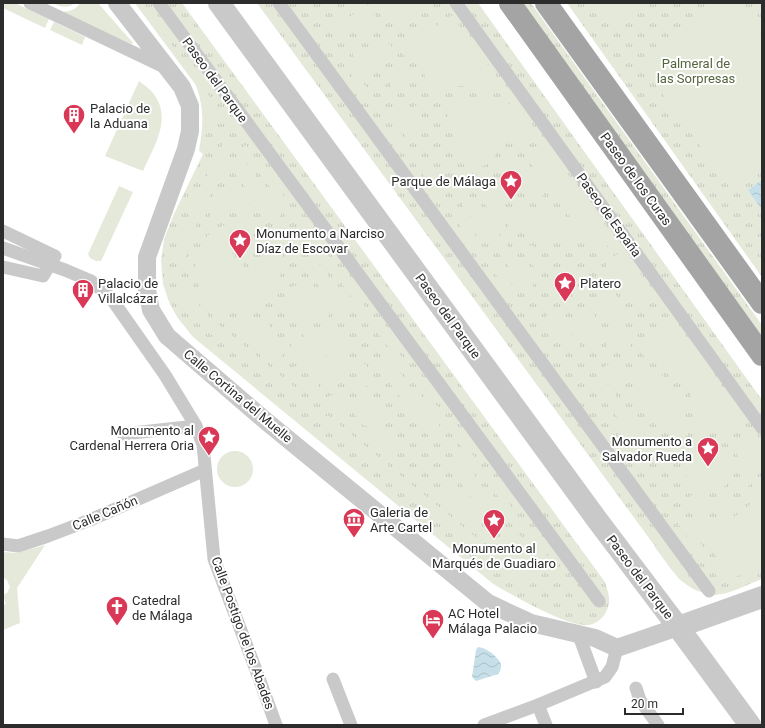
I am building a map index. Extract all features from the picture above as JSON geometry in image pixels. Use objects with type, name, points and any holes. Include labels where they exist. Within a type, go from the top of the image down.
[{"type":"main road","name":"Paseo de los Curas","points":[[510,3],[762,355]]},
{"type":"main road","points":[[546,3],[762,302]]},
{"type":"street","points":[[30,3],[167,68]]},
{"type":"street","name":"Calle Cortina del Muelle","points":[[117,3],[182,87],[190,106],[190,131],[186,149],[147,257],[147,290],[151,310],[167,336],[272,426],[488,603],[531,623],[578,633],[595,638],[617,648]]},
{"type":"street","name":"Paseo del Parque","points":[[159,3],[599,601]]},
{"type":"street","name":"Paseo del Parque","points":[[219,3],[598,521],[750,725]]},
{"type":"street","points":[[279,3],[709,591]]},
{"type":"street","name":"Paseo de España","points":[[456,3],[762,428]]},
{"type":"street","points":[[3,231],[55,256],[43,276],[3,267]]},
{"type":"street","points":[[3,248],[91,281],[111,298],[165,375],[196,426],[203,445],[205,470]]},
{"type":"street","points":[[123,434],[196,426]]},
{"type":"street","name":"Calle Cañón","points":[[3,544],[18,546],[48,536],[90,520],[205,470]]},
{"type":"street","name":"Calle Postigo de los Abades","points":[[205,470],[214,559],[276,725]]},
{"type":"street","points":[[484,725],[596,682],[605,677],[612,666],[617,648],[762,597]]},
{"type":"street","points":[[578,633],[596,682]]},
{"type":"street","points":[[333,680],[351,725]]},
{"type":"street","points":[[636,688],[640,700],[658,725]]},
{"type":"street","points":[[538,705],[546,725]]},
{"type":"green space","points":[[3,3],[15,3],[49,19],[45,28],[3,8]]},
{"type":"green space","points":[[52,3],[75,3],[64,7]]},
{"type":"green space","points":[[80,3],[98,3],[133,43],[131,44],[62,12],[72,10]]},
{"type":"green space","points":[[135,3],[182,3],[605,582],[609,595],[609,606],[605,614],[595,623],[587,625],[567,621],[539,609],[492,583],[193,337],[177,317],[169,302],[163,284],[161,261],[164,239],[174,214],[203,154],[199,151],[202,126],[201,102],[196,85]]},
{"type":"green space","points":[[135,3],[141,3],[226,119],[222,124],[203,118],[200,96],[196,85]]},
{"type":"green space","name":"Parque de Málaga","points":[[257,3],[478,3],[762,400],[762,579],[728,592],[711,594],[701,592],[679,579]]},
{"type":"green space","points":[[358,3],[366,3],[381,24],[351,30],[335,30],[327,18],[332,20],[347,19],[354,13]]},
{"type":"green space","points":[[379,3],[433,3],[418,13],[400,18],[392,18],[389,17]]},
{"type":"green space","points":[[522,3],[531,3],[762,325],[762,337]]},
{"type":"green space","name":"Palmeral de las Sorpresas","points":[[567,3],[762,3],[762,277]]},
{"type":"green space","points":[[598,3],[641,3],[612,23]]},
{"type":"green space","points":[[719,3],[739,3],[762,36],[762,171],[733,192],[639,61]]},
{"type":"green space","points":[[451,15],[507,91],[495,92],[476,87],[463,86],[426,88],[425,76],[421,66],[414,59],[402,55],[406,35],[424,22],[434,23],[437,26]]},
{"type":"green space","points":[[54,22],[85,37],[82,45],[50,30]]},
{"type":"green space","points":[[385,44],[390,44],[392,47],[391,51],[377,62],[370,76],[368,75],[353,56],[353,51],[372,49]]},
{"type":"green space","points":[[346,59],[370,92],[366,96],[342,62]]},
{"type":"green space","points":[[399,71],[407,77],[408,85],[402,90],[392,89],[390,86],[390,78],[393,74]]},
{"type":"green space","points":[[139,81],[153,93],[159,103],[162,122],[160,132],[143,171],[105,156]]},
{"type":"green space","points":[[472,97],[517,105],[539,134],[522,144],[512,143],[501,145],[491,161],[483,166],[472,167],[460,163],[452,152],[454,129],[445,109],[448,104],[454,100]]},
{"type":"green space","points":[[420,103],[427,106],[426,109],[418,119],[414,133],[410,133],[394,112],[396,110],[408,109]]},
{"type":"green space","points":[[397,128],[445,195],[440,198],[392,132]]},
{"type":"green space","points":[[226,139],[233,148],[198,220],[186,256],[184,259],[178,259],[175,254],[182,229],[216,156]]},
{"type":"green space","points":[[544,142],[616,240],[600,251],[595,251],[526,157],[527,151]]},
{"type":"green space","points":[[246,145],[288,202],[284,206],[241,148]]},
{"type":"green space","points":[[512,153],[545,196],[524,192],[506,182],[504,164],[508,154]]},
{"type":"green space","points":[[237,159],[244,160],[281,211],[281,215],[277,220],[270,220],[233,171],[232,163]]},
{"type":"green space","points":[[485,176],[489,177],[501,189],[503,209],[498,218],[494,218],[471,184],[471,180],[473,178]]},
{"type":"green space","points":[[228,180],[230,180],[253,214],[231,212],[210,221],[208,219]]},
{"type":"green space","points":[[119,186],[133,192],[101,261],[96,261],[90,258],[88,254]]},
{"type":"green space","points":[[448,199],[480,242],[475,246],[443,203]]},
{"type":"green space","points":[[470,199],[524,268],[533,283],[533,289],[526,290],[462,205],[463,201]]},
{"type":"green space","points":[[520,205],[559,212],[571,229],[573,238],[559,242],[544,240],[535,237],[529,228],[524,229],[519,233],[510,232],[508,229],[509,220],[516,214],[515,207]]},
{"type":"green space","points":[[244,222],[257,225],[261,229],[257,234],[249,229],[245,232],[245,235],[238,237],[235,244],[231,245],[231,254],[234,254],[236,260],[244,265],[243,267],[246,272],[254,269],[254,265],[261,263],[264,256],[268,256],[268,249],[266,246],[270,240],[280,249],[283,256],[283,262],[276,288],[265,304],[250,312],[240,313],[230,312],[219,308],[207,300],[197,283],[195,263],[199,248],[213,231],[232,223]]},
{"type":"green space","points":[[306,225],[446,418],[442,421],[301,228]]},
{"type":"green space","points":[[290,228],[299,235],[303,242],[303,249],[301,252],[294,251],[285,242],[283,231]]},
{"type":"green space","points":[[521,243],[540,248],[542,252],[540,266],[536,268],[534,267],[518,246],[518,244]]},
{"type":"green space","points":[[482,246],[514,288],[509,292],[477,250]]},
{"type":"green space","points":[[623,250],[658,298],[643,308],[636,308],[606,267],[607,261]]},
{"type":"green space","points":[[314,259],[348,302],[349,308],[346,313],[338,313],[307,270],[307,262]]},
{"type":"green space","points":[[304,281],[329,313],[329,316],[317,316],[302,319],[291,310],[283,307],[281,304],[293,286]]},
{"type":"green space","points":[[607,287],[610,287],[633,317],[605,320],[600,318],[597,310],[601,305]]},
{"type":"green space","points":[[183,289],[190,289],[201,308],[208,316],[298,390],[301,394],[300,400],[294,402],[202,327],[185,307],[180,294]]},
{"type":"green space","points":[[549,313],[555,313],[579,344],[580,351],[577,354],[574,355],[571,353],[547,321],[546,317]]},
{"type":"green space","points":[[593,313],[600,325],[594,344],[592,344],[572,319],[572,315]]},
{"type":"green space","points":[[267,316],[269,318],[271,330],[283,341],[281,364],[230,324],[230,321],[247,322]]},
{"type":"green space","points":[[670,319],[677,322],[683,337],[687,342],[700,351],[707,359],[723,390],[745,421],[738,426],[728,431],[699,435],[697,433],[692,400],[685,383],[679,375],[671,369],[658,361],[642,355],[642,339],[664,320]]},
{"type":"green space","points":[[324,325],[332,326],[335,329],[332,335],[336,340],[340,340],[346,336],[351,346],[345,347],[342,353],[343,356],[348,359],[353,359],[350,370],[346,367],[339,368],[337,374],[342,382],[334,387],[330,379],[325,377],[321,379],[319,388],[308,385],[310,376],[308,373],[302,372],[297,378],[291,368],[298,365],[300,358],[297,354],[290,354],[290,347],[293,342],[301,345],[305,344],[305,339],[300,332],[311,327],[312,331],[316,335],[323,334]],"holes":[[[322,350],[328,358],[320,363],[314,355]]]},
{"type":"green space","points":[[612,330],[623,332],[628,338],[631,348],[625,351],[616,352],[607,347],[606,339]]},
{"type":"green space","points":[[386,362],[393,363],[442,429],[441,434],[437,438],[431,438],[427,434],[381,371],[381,368]]},
{"type":"green space","points":[[362,364],[365,364],[378,383],[357,389],[352,383],[356,378]]},
{"type":"green space","points":[[636,364],[664,376],[664,383],[667,391],[680,399],[683,403],[688,435],[685,436],[656,426],[650,406],[636,398]]},
{"type":"green space","points":[[608,365],[624,368],[624,389],[622,389],[605,368],[605,366]]},
{"type":"green space","points":[[597,377],[602,377],[659,455],[659,461],[657,463],[650,462],[594,385],[594,379]]},
{"type":"green space","points":[[347,391],[350,396],[346,412],[347,416],[344,418],[326,403],[325,400],[327,397]]},
{"type":"green space","points":[[370,397],[380,402],[385,412],[380,422],[370,427],[360,422],[355,412],[360,402]]},
{"type":"green space","points":[[326,416],[329,416],[387,464],[389,466],[388,468],[379,473],[322,425],[321,421]]},
{"type":"green space","points":[[381,431],[399,448],[390,457],[373,442],[373,434]]},
{"type":"green space","points":[[456,432],[561,574],[557,577],[452,434]]},
{"type":"green space","points":[[754,433],[759,440],[762,455],[759,468],[750,485],[746,488],[742,487],[739,483],[741,465],[734,447],[735,443]]},
{"type":"green space","points":[[704,444],[714,444],[726,451],[733,463],[733,473],[726,485],[714,492],[704,492],[696,488],[689,481],[685,473],[685,463],[689,455],[696,448]]},
{"type":"green space","points":[[239,451],[248,456],[252,462],[252,476],[248,482],[239,487],[231,487],[222,482],[218,476],[217,465],[222,456],[228,452]]},
{"type":"green space","points":[[460,461],[464,461],[466,463],[501,512],[506,516],[507,522],[504,526],[498,528],[494,527],[453,473],[452,466]]},
{"type":"green space","points":[[394,470],[478,539],[478,549],[474,551],[384,477],[387,472]]},
{"type":"green space","points":[[450,481],[477,513],[478,518],[474,522],[465,522],[435,493],[441,492]]},
{"type":"green space","points":[[762,488],[762,566],[721,583],[710,566],[719,560],[693,526],[697,522],[716,522],[737,515],[749,506]]},
{"type":"green space","points":[[693,495],[700,501],[710,502],[728,497],[733,504],[718,511],[704,511],[692,506],[689,500],[690,496]]},
{"type":"green space","points":[[671,503],[704,548],[698,552],[666,507]]},
{"type":"green space","points":[[516,534],[520,535],[543,568],[536,580],[524,587],[503,575],[482,556],[485,552],[496,552],[500,555],[504,553],[511,536]]},
{"type":"green space","points":[[662,540],[700,592],[686,584],[680,578],[654,546]]},
{"type":"green space","points":[[45,545],[17,588],[20,623],[3,630],[3,605],[6,604],[3,595],[7,593],[10,587],[7,580],[3,577],[3,552],[17,553]]},
{"type":"water","points":[[762,180],[762,210],[748,190]]},
{"type":"water","points":[[478,647],[484,648],[494,655],[500,662],[501,666],[498,674],[476,681],[472,677],[476,650]]},
{"type":"place","name":"Palacio de la Aduana","points":[[74,134]]},
{"type":"place","name":"Parque de Málaga","points":[[511,200]]},
{"type":"place","name":"Monumento a Narciso Díaz de Escovar","points":[[240,260]]},
{"type":"place","name":"Platero","points":[[565,302]]},
{"type":"place","name":"Palacio de Villalcázar","points":[[83,310]]},
{"type":"place","name":"Monumento al Cardenal Herrera Oria","points":[[209,456]]},
{"type":"place","name":"Monumento a Salvador Rueda","points":[[708,468]]},
{"type":"place","name":"Galeria de Arte Cartel","points":[[354,538]]},
{"type":"place","name":"Monumento al Marqués de Guadiaro","points":[[494,540]]},
{"type":"place","name":"Catedral de Málaga","points":[[117,626]]},
{"type":"place","name":"AC Hotel Málaga Palacio","points":[[433,640]]}]
